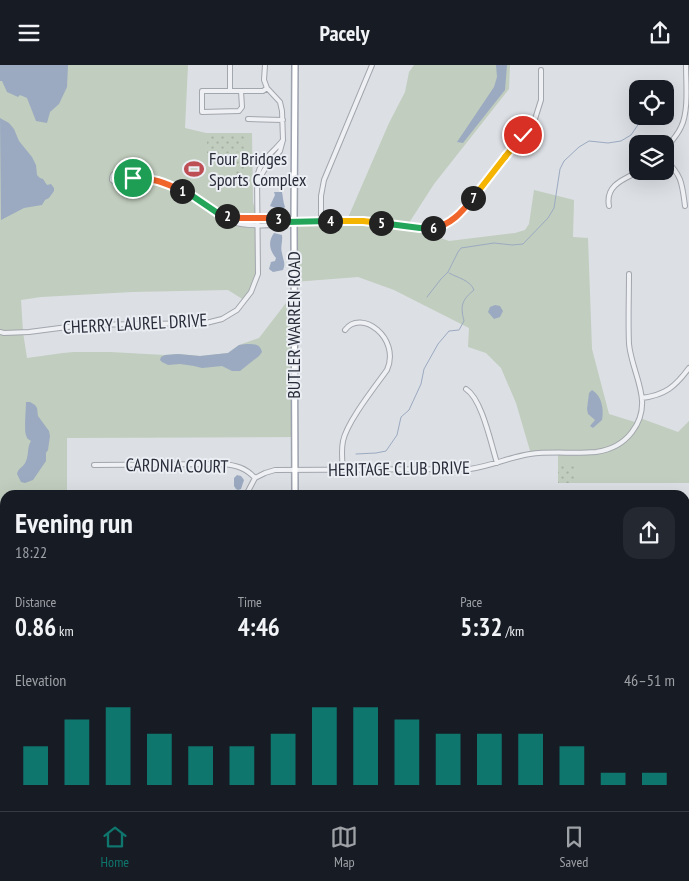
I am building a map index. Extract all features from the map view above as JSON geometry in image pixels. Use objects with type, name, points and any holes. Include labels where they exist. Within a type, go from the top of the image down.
[{"type":"main road","name":"BUTLER WARREN ROAD","points":[[295,65],[295,490]]},
{"type":"street","points":[[230,65],[230,90]]},
{"type":"street","points":[[258,181],[266,167],[280,151],[283,140],[283,120],[280,102],[267,88],[264,80],[264,65]]},
{"type":"street","points":[[321,221],[320,201],[324,181],[372,65]]},
{"type":"street","points":[[674,139],[683,121],[686,65]]},
{"type":"street","points":[[133,178],[118,173],[112,176],[112,180],[118,182],[133,178],[156,179],[194,197],[230,222],[240,224],[274,225],[294,221],[363,221],[427,228],[440,227],[453,220],[463,211],[535,119],[541,100],[541,71]]},
{"type":"street","points":[[241,91],[242,107],[239,111],[202,112],[202,91],[230,90],[263,91],[267,88]]},
{"type":"street","points":[[248,119],[283,120]]},
{"type":"street","name":"CHERRY LAUREL DRIVE","points":[[0,332],[29,332],[83,325],[206,323],[222,319],[237,310],[250,292],[258,275],[257,176],[265,157],[275,150],[283,140]]},
{"type":"street","points":[[674,169],[679,175],[682,185],[685,206]]},
{"type":"street","points":[[609,206],[609,196],[614,187],[629,176]]},
{"type":"street","points":[[219,214],[241,218],[272,218],[286,222]]},
{"type":"street","name":"HERITAGE CLUB DRIVE","points":[[255,478],[276,470],[295,469],[460,470],[478,468],[531,454],[596,452],[611,449],[626,439],[634,429],[641,413],[642,398],[630,345],[629,274]]},
{"type":"street","points":[[343,469],[342,449],[345,434],[389,365],[390,355],[385,337],[373,327],[355,323],[348,326],[345,330]]},
{"type":"street","points":[[642,398],[667,391],[679,381],[689,368]]},
{"type":"street","points":[[466,389],[473,395],[480,409],[497,463]]},
{"type":"street","name":"CARDNIA COURT","points":[[94,465],[222,464],[243,468],[255,478]]},
{"type":"street","points":[[249,490],[255,478]]},
{"type":"street","points":[[0,764],[0,778]]},
{"type":"green space","points":[[0,65],[188,65],[185,128],[206,133],[252,133],[253,202],[258,219],[258,274],[253,288],[244,300],[228,290],[132,292],[41,297],[21,300],[27,358],[74,352],[200,356],[228,353],[239,345],[259,338],[286,303],[295,302],[295,437],[67,438],[67,490],[0,490]]},
{"type":"green space","points":[[414,65],[510,65],[509,89],[434,184],[407,226],[449,241],[515,233],[525,230],[529,224],[534,190],[574,200],[573,237],[588,238],[592,349],[609,414],[638,423],[640,418],[678,432],[689,421],[689,483],[558,483],[558,453],[531,454],[516,403],[501,368],[486,353],[468,347],[469,328],[394,290],[358,277],[294,282],[294,221],[347,220],[389,123],[405,92],[409,72]]},
{"type":"green space","points":[[207,134],[224,134],[224,153],[207,153]]},
{"type":"green space","points":[[226,134],[244,134],[244,152],[226,153]]},
{"type":"green space","points":[[234,157],[244,157],[244,176],[234,176]]},
{"type":"green space","points":[[558,464],[576,464],[576,483],[558,483]]},
{"type":"water","points":[[0,65],[68,65],[67,87],[59,104],[50,112],[47,123],[36,121],[27,98],[20,95],[18,97],[7,92],[2,81],[0,81]]},
{"type":"water","points":[[496,65],[507,65],[505,90],[463,143],[457,142],[494,87],[497,77]]},
{"type":"water","points":[[0,118],[9,123],[14,129],[19,141],[36,165],[37,175],[47,185],[51,184],[54,188],[54,191],[42,205],[24,208],[1,220]]},
{"type":"water","points":[[274,192],[282,192],[285,207],[282,210],[270,206],[275,195]]},
{"type":"water","points":[[274,233],[282,235],[281,249],[284,265],[283,270],[273,272],[269,269],[271,262],[275,261],[276,258],[270,245]]},
{"type":"water","points":[[500,306],[503,311],[500,317],[494,319],[488,312],[490,307]]},
{"type":"water","points":[[239,345],[258,346],[262,352],[240,371],[232,371],[222,366],[202,368],[180,364],[168,365],[160,360],[165,355],[200,356],[228,353]]},
{"type":"water","points":[[592,390],[602,403],[603,412],[602,420],[593,428],[590,426],[595,420],[588,414],[587,409],[589,393]]},
{"type":"water","points":[[26,402],[35,405],[38,416],[49,431],[50,436],[46,461],[33,480],[25,483],[21,482],[17,474],[26,461],[31,441],[25,433]]},
{"type":"water","points":[[237,475],[241,476],[244,480],[241,489],[238,490],[234,486],[234,478]]},
{"type":"waterway","points":[[427,297],[448,272],[461,248],[494,243],[523,244],[548,218],[554,208],[560,169],[564,161],[579,147],[589,141],[608,143],[621,141],[631,135],[638,125]]},
{"type":"waterway","points":[[356,454],[386,451],[397,435],[401,417],[409,410],[421,384],[424,369],[438,344],[449,331],[459,330],[464,321],[463,303],[474,290],[467,282],[449,273]]},
{"type":"place","name":"Four Bridges Sports Complex","points":[[194,169]]},
{"type":"route","points":[[133,178],[156,179],[172,185],[219,214],[232,217],[272,218],[286,222],[363,221],[435,228],[447,224],[463,211],[523,135]]}]
